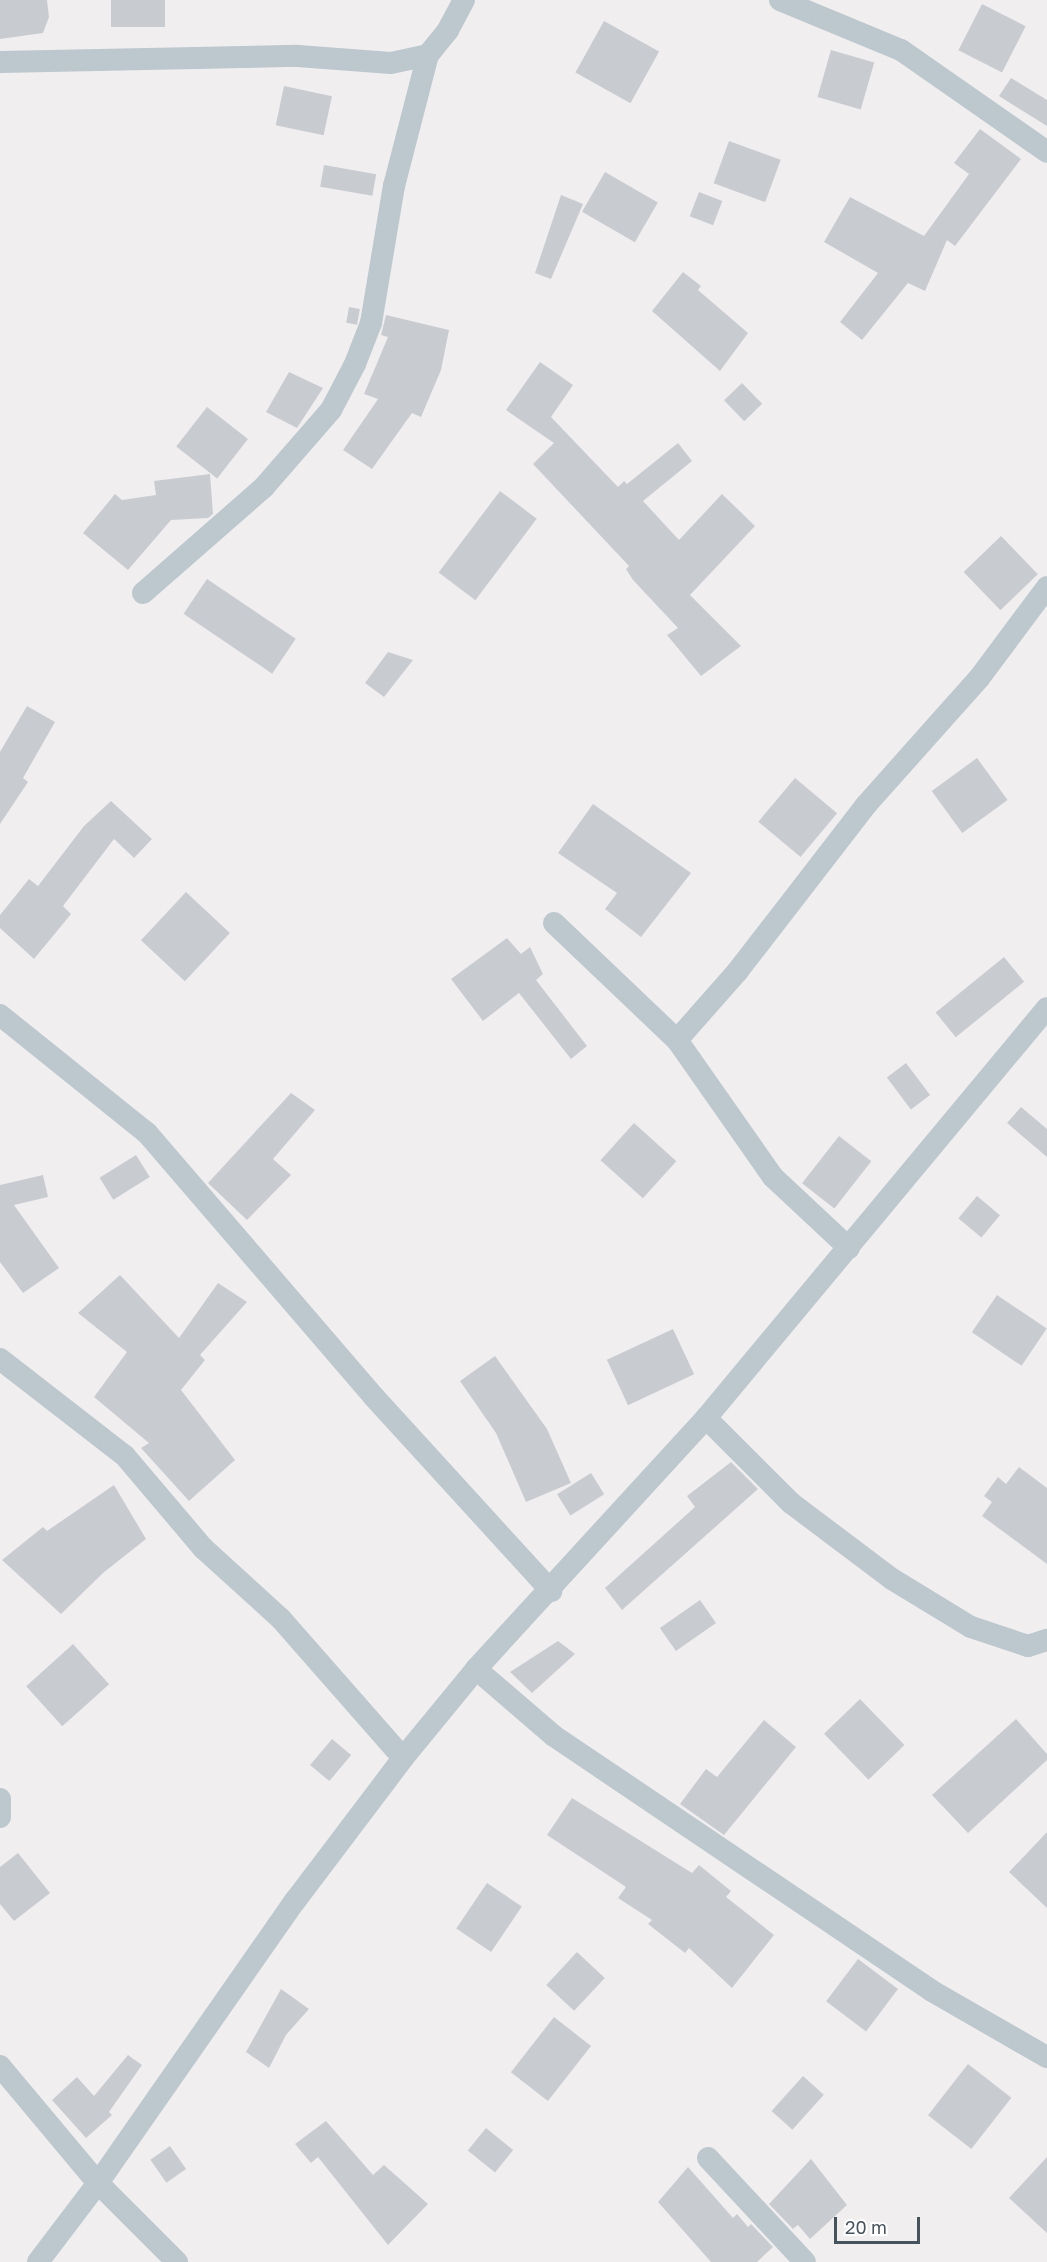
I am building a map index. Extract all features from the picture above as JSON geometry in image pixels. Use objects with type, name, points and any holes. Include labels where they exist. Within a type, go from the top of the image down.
[{"type":"street","points":[[143,593],[264,487],[336,401],[370,323],[394,186],[428,55],[448,30],[464,0]]},
{"type":"street","points":[[780,0],[901,50],[1047,152]]},
{"type":"street","points":[[0,62],[298,56],[391,63],[428,55]]},
{"type":"street","points":[[677,1040],[737,972],[866,805],[980,676],[1047,587]]},
{"type":"street","points":[[554,923],[677,1040],[773,1177],[849,1248]]},
{"type":"street","points":[[38,2262],[98,2183],[295,1901],[403,1758],[476,1669],[551,1591],[706,1418],[1047,1008]]},
{"type":"street","points":[[0,1014],[147,1133],[374,1397],[551,1591]]},
{"type":"street","points":[[0,1359],[125,1456],[203,1548],[281,1619],[403,1758]]},
{"type":"street","points":[[706,1418],[790,1503],[892,1579],[971,1627],[1028,1646],[1047,1640]]},
{"type":"street","points":[[476,1669],[554,1736],[932,1990],[1047,2057]]},
{"type":"street","points":[[0,1799],[0,1817]]},
{"type":"street","points":[[0,2066],[98,2183],[177,2262]]},
{"type":"street","points":[[708,2158],[805,2262]]},
{"type":"building","points":[[0,0],[47,0],[49,17],[43,33],[0,39]]},
{"type":"building","points":[[111,0],[165,0],[165,27],[111,27]]},
{"type":"building","points":[[982,4],[1026,26],[1002,73],[958,50]]},
{"type":"building","points":[[604,21],[659,52],[630,103],[575,73]]},
{"type":"building","points":[[831,50],[874,62],[861,110],[817,97]]},
{"type":"building","points":[[1011,78],[1047,100],[1047,126],[999,96]]},
{"type":"building","points":[[284,86],[332,96],[324,135],[276,125]]},
{"type":"building","points":[[980,129],[1021,159],[955,246],[947,240],[925,291],[908,283],[862,340],[840,322],[878,273],[824,242],[850,197],[924,236],[969,174],[954,163]]},
{"type":"building","points":[[729,141],[781,160],[765,202],[714,183]]},
{"type":"building","points":[[324,165],[376,174],[372,196],[320,187]]},
{"type":"building","points":[[605,172],[658,202],[635,242],[582,212]]},
{"type":"building","points":[[699,192],[722,201],[713,225],[690,216]]},
{"type":"building","points":[[561,195],[583,204],[551,279],[535,273]]},
{"type":"building","points":[[683,272],[701,286],[698,290],[748,333],[720,371],[652,311]]},
{"type":"building","points":[[349,307],[360,309],[357,325],[346,323]]},
{"type":"building","points":[[386,315],[449,330],[441,370],[421,417],[412,413],[372,469],[343,450],[378,399],[364,394],[388,337],[381,335]]},
{"type":"building","points":[[540,362],[573,385],[551,417],[618,487],[624,481],[627,484],[678,443],[692,461],[643,501],[679,540],[722,494],[755,526],[690,595],[741,646],[701,676],[667,635],[678,628],[633,580],[626,569],[629,566],[533,464],[554,443],[506,410]]},
{"type":"building","points":[[289,372],[323,388],[297,428],[266,412]]},
{"type":"building","points":[[742,383],[762,404],[744,421],[724,400]]},
{"type":"building","points":[[207,407],[248,439],[217,478],[176,446]]},
{"type":"building","points":[[210,474],[213,514],[208,518],[171,520],[128,570],[83,533],[115,494],[122,500],[156,495],[154,481]]},
{"type":"building","points":[[500,491],[537,519],[475,600],[439,572]]},
{"type":"building","points":[[1001,536],[1038,574],[1000,610],[964,572]]},
{"type":"building","points":[[207,579],[296,639],[272,674],[184,614]]},
{"type":"building","points":[[388,652],[413,660],[384,697],[365,683]]},
{"type":"building","points":[[27,706],[55,722],[23,778],[28,782],[0,824],[0,752]]},
{"type":"building","points":[[977,758],[1008,800],[962,833],[932,791]]},
{"type":"building","points":[[795,778],[837,813],[800,857],[758,822]]},
{"type":"building","points":[[111,801],[152,839],[134,858],[114,839],[63,906],[71,914],[34,959],[0,928],[0,915],[29,879],[38,886],[84,826]]},
{"type":"building","points":[[593,804],[691,873],[641,937],[605,909],[617,893],[558,853]]},
{"type":"building","points":[[186,892],[230,933],[185,981],[141,940]]},
{"type":"building","points":[[507,938],[521,954],[530,947],[543,974],[536,980],[587,1046],[571,1059],[519,993],[483,1021],[451,979]]},
{"type":"building","points":[[1004,957],[1024,982],[956,1037],[936,1012]]},
{"type":"building","points":[[906,1063],[930,1095],[911,1109],[887,1077]]},
{"type":"building","points":[[291,1093],[315,1110],[273,1159],[291,1175],[247,1220],[208,1183]]},
{"type":"building","points":[[1021,1107],[1047,1129],[1047,1157],[1007,1123]]},
{"type":"building","points":[[634,1123],[676,1161],[643,1198],[601,1160]]},
{"type":"building","points":[[839,1136],[871,1161],[834,1209],[802,1183]]},
{"type":"building","points":[[136,1155],[150,1177],[113,1200],[100,1178]]},
{"type":"building","points":[[43,1175],[48,1197],[14,1205],[59,1268],[23,1293],[0,1262],[0,1185]]},
{"type":"building","points":[[977,1196],[1000,1215],[981,1237],[958,1218]]},
{"type":"building","points":[[120,1275],[179,1338],[218,1283],[247,1302],[200,1355],[205,1360],[181,1390],[235,1460],[189,1501],[141,1448],[149,1443],[94,1397],[127,1352],[78,1313]]},
{"type":"building","points":[[997,1295],[1047,1329],[1022,1366],[972,1332]]},
{"type":"building","points":[[673,1329],[694,1374],[628,1405],[607,1360]]},
{"type":"building","points":[[495,1356],[547,1429],[571,1483],[526,1502],[496,1433],[460,1381]]},
{"type":"building","points":[[731,1462],[758,1489],[622,1610],[605,1588],[695,1507],[687,1496]]},
{"type":"building","points":[[1019,1467],[1047,1488],[1047,1564],[982,1516],[992,1502],[984,1496],[998,1477],[1006,1484]]},
{"type":"building","points":[[591,1473],[604,1494],[570,1515],[557,1494]]},
{"type":"building","points":[[114,1485],[146,1539],[103,1573],[61,1614],[2,1560],[43,1527],[47,1531]]},
{"type":"building","points":[[700,1600],[716,1623],[676,1651],[660,1628]]},
{"type":"building","points":[[558,1641],[575,1654],[532,1693],[510,1672]]},
{"type":"building","points":[[73,1644],[109,1684],[62,1726],[26,1686]]},
{"type":"building","points":[[860,1699],[904,1745],[868,1780],[824,1734]]},
{"type":"building","points":[[1016,1719],[1047,1754],[1047,1760],[968,1833],[932,1795]]},
{"type":"building","points":[[764,1720],[796,1747],[724,1835],[680,1804],[706,1769],[717,1777]]},
{"type":"building","points":[[332,1739],[351,1755],[329,1781],[310,1765]]},
{"type":"building","points":[[572,1798],[692,1873],[699,1865],[731,1891],[726,1897],[774,1935],[732,1988],[689,1948],[685,1953],[648,1924],[652,1920],[618,1898],[626,1887],[547,1835]]},
{"type":"building","points":[[1047,1832],[1047,1908],[1009,1872]]},
{"type":"building","points":[[18,1853],[50,1893],[14,1921],[0,1904],[0,1867]]},
{"type":"building","points":[[487,1883],[522,1906],[491,1952],[456,1929]]},
{"type":"building","points":[[577,1952],[605,1978],[574,2011],[546,1985]]},
{"type":"building","points":[[858,1959],[898,1989],[866,2031],[826,2001]]},
{"type":"building","points":[[281,1989],[309,2009],[286,2035],[269,2068],[246,2052]]},
{"type":"building","points":[[554,2017],[591,2046],[548,2101],[511,2072]]},
{"type":"building","points":[[128,2055],[142,2065],[109,2112],[112,2115],[86,2138],[52,2100],[77,2077],[94,2096]]},
{"type":"building","points":[[968,2064],[1011,2098],[971,2149],[928,2115]]},
{"type":"building","points":[[803,2076],[824,2095],[792,2130],[772,2111]]},
{"type":"building","points":[[326,2121],[373,2175],[384,2165],[428,2204],[388,2245],[318,2157],[311,2163],[295,2144]]},
{"type":"building","points":[[486,2128],[513,2150],[495,2173],[468,2151]]},
{"type":"building","points":[[170,2146],[186,2169],[166,2183],[150,2160]]},
{"type":"building","points":[[1047,2157],[1047,2233],[1009,2198]]},
{"type":"building","points":[[811,2159],[847,2205],[810,2239],[798,2225],[793,2229],[769,2204]]},
{"type":"building","points":[[688,2167],[733,2218],[737,2214],[748,2227],[751,2224],[773,2247],[757,2262],[711,2262],[658,2202]]}]
